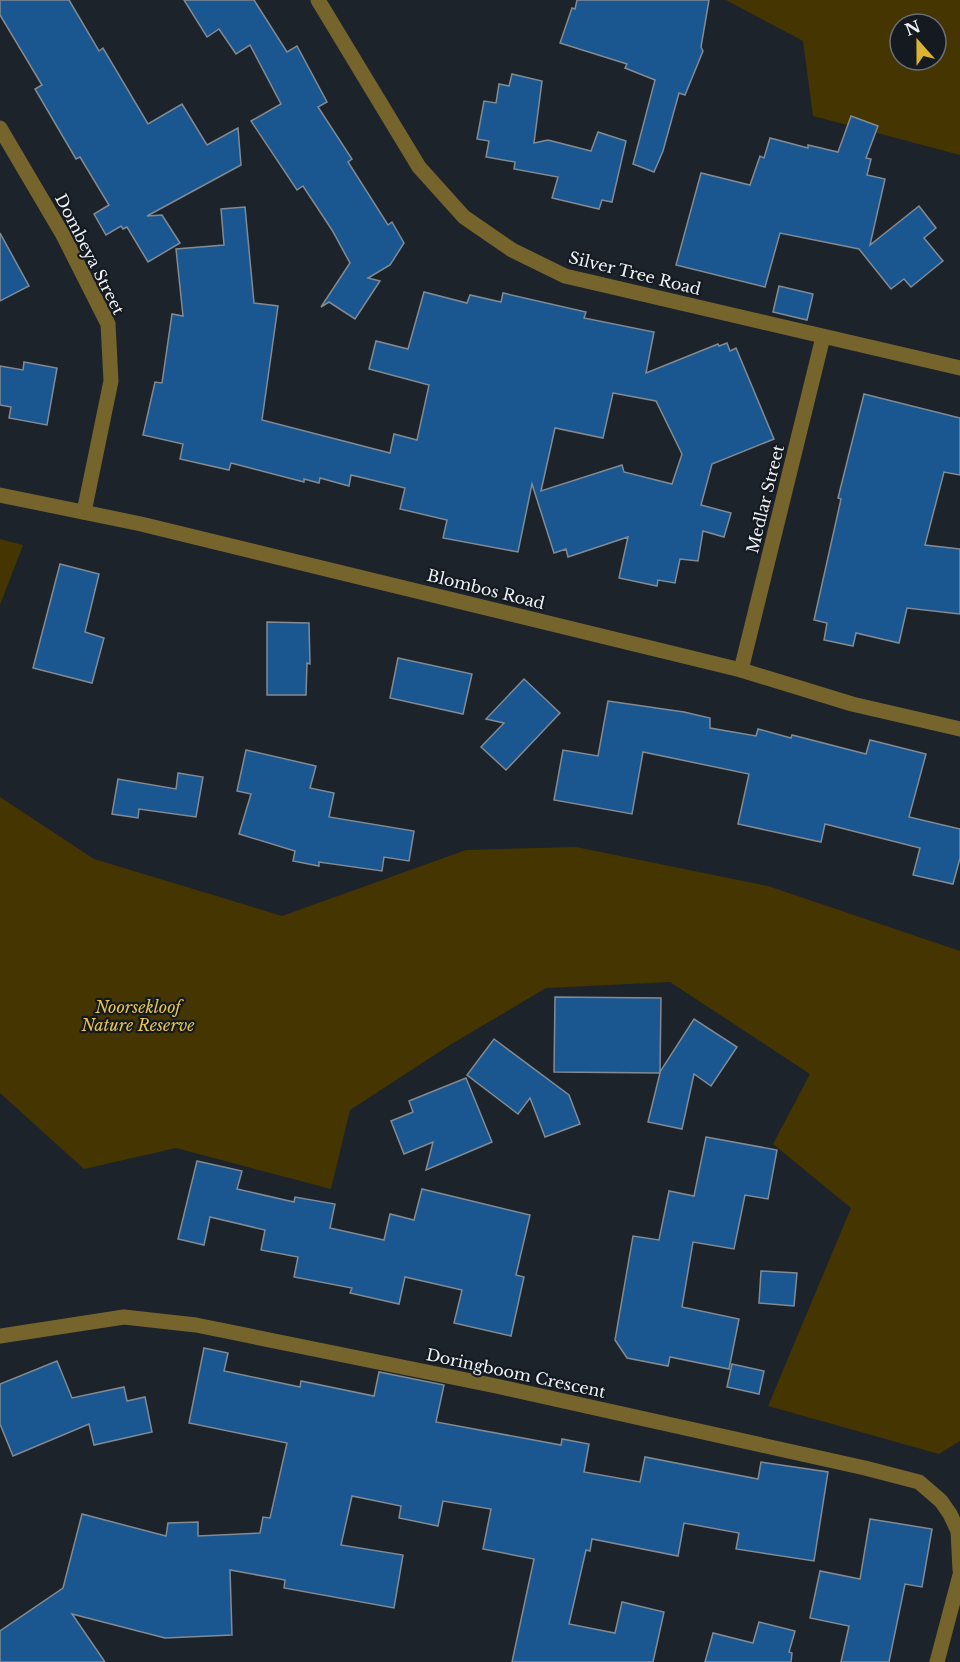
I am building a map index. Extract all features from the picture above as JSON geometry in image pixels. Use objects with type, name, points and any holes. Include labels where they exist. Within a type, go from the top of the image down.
[{"type":"street","name":"Silver Tree Road","points":[[318,0],[419,167],[464,217],[502,243],[565,276],[960,368]]},
{"type":"street","name":"Dombeya Street","points":[[0,128],[63,235],[108,324],[111,381],[84,512]]},
{"type":"street","name":"Medlar Street","points":[[741,670],[823,337]]},
{"type":"street","name":"Blombos Road","points":[[0,495],[141,524],[741,670],[852,704],[960,729]]},
{"type":"street","name":"Doringboom Crescent","points":[[0,1336],[124,1317],[195,1325],[496,1386],[920,1482],[941,1501],[958,1531],[960,1573],[937,1662]]},
{"type":"green space","points":[[726,0],[960,0],[960,155],[813,116],[803,41]]},
{"type":"green space","points":[[0,539],[23,545],[0,605]]},
{"type":"green space","name":"Noorsekloof Nature Reserve","points":[[0,797],[94,859],[282,916],[466,850],[576,847],[768,886],[960,951],[960,1441],[939,1454],[768,1406],[851,1208],[773,1144],[810,1074],[670,982],[546,988],[450,1045],[350,1110],[331,1189],[176,1148],[84,1169],[0,1093]]},
{"type":"building","points":[[0,0],[69,0],[99,51],[103,48],[148,124],[182,104],[207,145],[238,128],[241,165],[147,216],[162,215],[180,243],[148,262],[127,227],[123,229],[121,226],[106,235],[94,214],[109,205],[80,157],[76,159],[35,89],[42,85],[0,15]]},
{"type":"building","points":[[184,0],[254,0],[287,52],[297,46],[327,102],[318,107],[352,159],[348,162],[388,225],[392,222],[404,243],[390,265],[368,278],[380,281],[355,319],[329,302],[321,307],[350,263],[332,230],[303,186],[297,190],[251,121],[281,104],[250,45],[236,54],[219,29],[207,37]]},
{"type":"building","points":[[577,0],[709,0],[701,47],[703,51],[685,95],[679,93],[663,151],[654,172],[633,164],[655,80],[625,68],[627,64],[560,43]]},
{"type":"building","points":[[512,74],[542,81],[534,143],[548,140],[591,151],[598,132],[626,141],[612,202],[602,200],[599,209],[552,198],[558,177],[514,169],[515,162],[486,157],[489,141],[477,139],[484,101],[496,103],[499,84],[509,86]]},
{"type":"building","points":[[851,116],[878,126],[866,158],[871,159],[867,175],[885,179],[870,245],[919,206],[936,228],[924,238],[943,261],[911,287],[904,279],[891,289],[859,249],[780,233],[765,287],[676,265],[701,173],[750,185],[760,156],[764,158],[770,138],[808,148],[808,145],[838,152]]},
{"type":"building","points":[[245,207],[254,303],[278,306],[262,420],[390,453],[394,434],[417,440],[429,385],[369,369],[376,341],[408,349],[424,292],[467,303],[470,295],[501,302],[503,293],[586,312],[584,318],[654,332],[646,373],[718,344],[719,346],[727,343],[730,351],[736,348],[774,439],[712,464],[701,505],[731,513],[724,537],[703,531],[698,561],[680,559],[675,583],[658,580],[657,586],[619,578],[628,537],[568,557],[566,549],[554,553],[532,484],[518,552],[443,538],[447,520],[400,509],[405,488],[351,475],[349,486],[320,478],[319,483],[304,479],[304,482],[231,463],[229,470],[180,459],[183,444],[143,435],[155,382],[162,383],[172,314],[183,316],[176,249],[224,245],[221,209]],"holes":[[[613,393],[656,401],[682,454],[672,484],[624,472],[622,465],[541,491],[555,428],[603,438]]]},
{"type":"building","points":[[0,233],[29,286],[0,301]]},
{"type":"building","points":[[779,286],[813,294],[807,320],[773,312]]},
{"type":"building","points":[[24,362],[57,368],[47,425],[9,418],[11,407],[0,405],[0,366],[23,370]]},
{"type":"building","points":[[864,394],[960,418],[960,475],[944,472],[925,545],[960,549],[960,614],[907,608],[899,643],[856,633],[853,646],[824,640],[827,623],[814,620],[841,499],[838,498]]},
{"type":"building","points":[[60,564],[99,574],[85,632],[104,638],[92,683],[33,668]]},
{"type":"building","points":[[267,622],[309,623],[310,664],[307,663],[306,695],[267,695]]},
{"type":"building","points":[[398,658],[472,674],[463,714],[390,698]]},
{"type":"building","points":[[524,679],[560,713],[506,770],[481,747],[504,723],[486,719]]},
{"type":"building","points":[[608,701],[710,718],[710,728],[756,736],[758,729],[791,738],[792,735],[866,754],[870,740],[926,754],[909,817],[960,829],[960,858],[953,884],[913,875],[920,848],[825,824],[821,842],[738,824],[749,774],[643,752],[632,814],[554,800],[563,750],[598,756]]},
{"type":"building","points":[[246,750],[316,766],[310,788],[334,793],[329,817],[414,831],[409,861],[384,857],[382,871],[319,862],[319,866],[293,861],[295,851],[239,834],[251,794],[237,791]]},
{"type":"building","points":[[178,773],[203,777],[196,817],[139,809],[138,818],[112,814],[118,779],[176,789]]},
{"type":"building","points":[[555,997],[661,998],[660,1072],[694,1019],[737,1047],[711,1086],[694,1074],[682,1129],[648,1122],[660,1073],[554,1072]]},
{"type":"building","points":[[494,1039],[569,1095],[580,1124],[545,1137],[530,1098],[518,1114],[467,1075]]},
{"type":"building","points":[[466,1078],[492,1142],[426,1170],[433,1142],[404,1154],[391,1121],[413,1112],[409,1101]]},
{"type":"building","points":[[706,1137],[777,1150],[768,1199],[745,1195],[734,1249],[693,1242],[682,1307],[739,1319],[729,1369],[670,1357],[668,1366],[627,1358],[615,1340],[633,1236],[659,1240],[669,1191],[694,1196]]},
{"type":"building","points":[[197,1161],[242,1171],[237,1189],[294,1202],[295,1197],[335,1204],[330,1228],[384,1240],[390,1214],[414,1220],[422,1189],[530,1215],[516,1275],[524,1277],[511,1336],[454,1323],[462,1290],[405,1277],[399,1304],[350,1293],[352,1288],[294,1277],[298,1257],[261,1250],[265,1230],[210,1217],[204,1245],[178,1239]]},
{"type":"building","points":[[761,1271],[797,1273],[794,1306],[759,1303]]},
{"type":"building","points":[[204,1348],[228,1353],[224,1371],[300,1387],[301,1381],[374,1396],[379,1372],[444,1385],[436,1422],[561,1445],[562,1439],[589,1444],[584,1472],[640,1482],[645,1457],[758,1479],[761,1462],[828,1472],[814,1561],[736,1549],[739,1533],[684,1523],[678,1556],[592,1539],[590,1551],[586,1550],[569,1624],[615,1633],[622,1602],[664,1612],[653,1662],[512,1662],[534,1559],[483,1549],[491,1509],[443,1501],[438,1526],[399,1518],[401,1506],[352,1496],[341,1545],[403,1555],[394,1608],[284,1588],[285,1580],[230,1570],[232,1635],[165,1638],[72,1614],[105,1662],[0,1662],[0,1631],[63,1588],[82,1514],[166,1536],[168,1523],[198,1522],[198,1536],[260,1533],[263,1517],[270,1518],[287,1443],[189,1423]]},
{"type":"building","points":[[57,1361],[72,1398],[124,1387],[127,1401],[145,1397],[152,1432],[94,1445],[89,1424],[13,1456],[0,1424],[0,1384]]},
{"type":"building","points":[[732,1364],[764,1371],[759,1394],[727,1387]]},
{"type":"building","points":[[870,1519],[932,1529],[922,1587],[905,1584],[889,1662],[841,1662],[849,1626],[810,1618],[820,1571],[860,1579]]},
{"type":"building","points":[[759,1622],[795,1631],[789,1652],[792,1653],[791,1662],[705,1662],[713,1633],[753,1643]]}]
